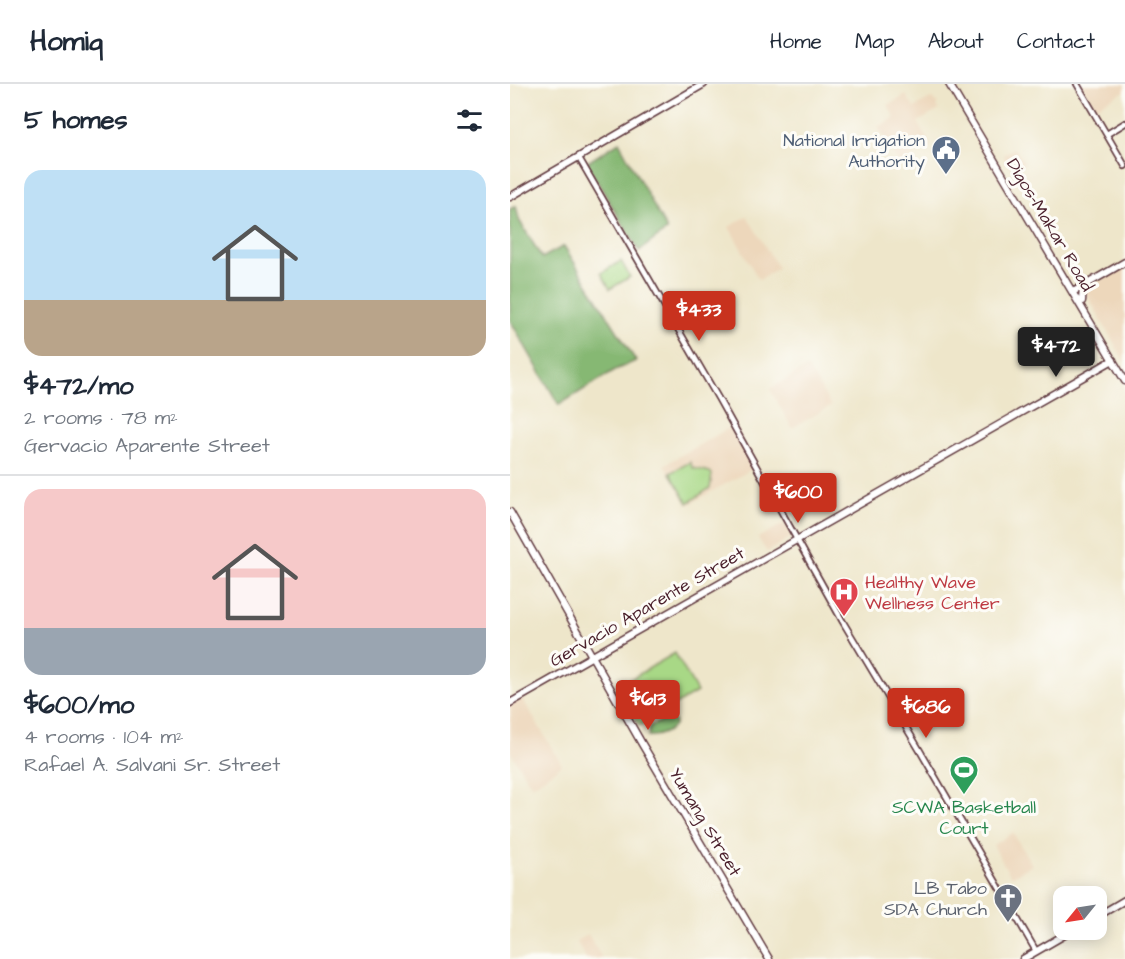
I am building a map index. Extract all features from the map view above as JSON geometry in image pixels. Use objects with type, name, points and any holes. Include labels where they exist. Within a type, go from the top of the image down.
[{"type":"main road","points":[[510,197],[704,84]]},
{"type":"main road","name":"Digos-Makar Road","points":[[952,84],[1074,291]]},
{"type":"main road","name":"Digos-Makar Road","points":[[952,84],[1125,375]]},
{"type":"main road","points":[[1074,291],[1125,262]]},
{"type":"main road","points":[[1070,281],[1083,286]]},
{"type":"main road","points":[[1083,286],[1081,303],[1084,318],[1107,358],[1125,381]]},
{"type":"main road","name":"Gervacio Aparente Street","points":[[510,702],[1110,362]]},
{"type":"main road","name":"Yumang Street","points":[[510,512],[591,656],[769,959]]},
{"type":"main road","points":[[1107,911],[1125,900]]},
{"type":"main road","points":[[1023,959],[1055,940]]},
{"type":"street","points":[[1077,84],[1125,166]]},
{"type":"street","points":[[1107,134],[1125,123]]},
{"type":"street","points":[[579,158],[718,398],[796,539],[1036,951]]},
{"type":"shaded area","points":[[1082,84],[1125,84],[1125,91],[1095,107]]},
{"type":"shaded area","points":[[906,95],[914,108],[932,98],[935,103],[938,102],[936,106],[939,110],[918,122],[931,146],[899,164],[878,127],[895,118],[888,105]]},
{"type":"shaded area","points":[[1015,148],[1024,163],[1012,170],[1003,155]]},
{"type":"shaded area","points":[[747,216],[778,268],[759,280],[729,227]]},
{"type":"shaded area","points":[[1125,266],[1125,362],[1084,290]]},
{"type":"shaded area","points":[[808,367],[831,406],[792,428],[770,389]]},
{"type":"shaded area","points":[[731,427],[754,468],[688,505],[664,465]]},
{"type":"shaded area","points":[[785,523],[792,537],[767,552],[758,538]]},
{"type":"shaded area","points":[[522,698],[562,765],[532,786],[510,752],[510,704]]},
{"type":"shaded area","points":[[1013,833],[1032,865],[1011,877],[993,845]]},
{"type":"shaded area","points":[[588,934],[603,959],[587,959],[576,941]]},
{"type":"green space","points":[[619,142],[667,230],[639,251],[586,163]]},
{"type":"green space","points":[[516,206],[519,220],[542,258],[564,246],[636,361],[615,370],[559,405],[510,320],[510,209]]},
{"type":"green space","points":[[621,261],[630,277],[610,289],[601,273]]},
{"type":"green space","points":[[690,462],[693,468],[712,474],[710,488],[688,503],[670,473]]},
{"type":"green space","points":[[675,653],[697,692],[639,726],[617,687]]},
{"type":"green space","points":[[672,717],[675,723],[670,729],[660,735],[648,736],[650,726]]},
{"type":"place","name":"National Irrigation Authority","points":[[946,176]]},
{"type":"place","name":"Healthy Wave Wellness Center","points":[[844,618]]},
{"type":"place","name":"SCWA Basketball Court","points":[[964,796]]},
{"type":"place","name":"LB Tabo SDA Church","points":[[1008,924]]}]
